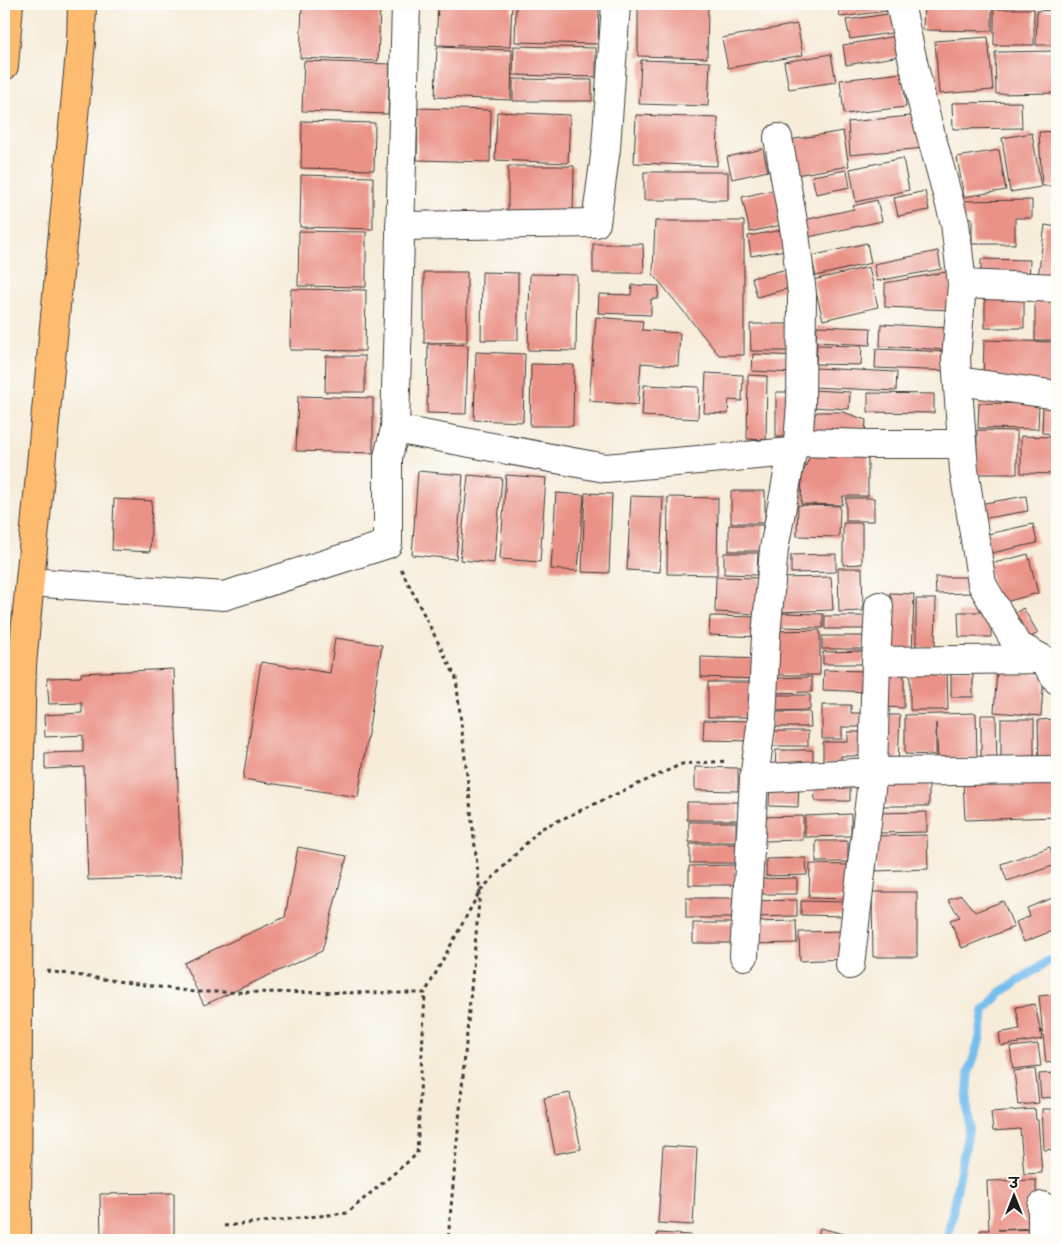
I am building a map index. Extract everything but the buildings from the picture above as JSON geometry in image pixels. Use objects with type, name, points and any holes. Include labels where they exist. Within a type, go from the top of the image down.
[{"type":"main road","points":[[4,66],[8,4]]},
{"type":"main road","points":[[17,1240],[19,794],[22,665],[81,42],[82,4]]},
{"type":"street","points":[[30,582],[224,596],[388,544],[388,457],[395,429],[406,4]]},
{"type":"street","points":[[400,226],[596,223],[606,148],[616,4]]},
{"type":"street","points":[[900,4],[923,106],[955,223],[962,284],[956,359],[962,444],[964,470],[982,584],[1017,645],[1050,669]]},
{"type":"street","points":[[744,956],[755,770],[762,718],[766,635],[774,549],[795,447],[801,404],[802,294],[795,233],[778,138]]},
{"type":"street","points":[[962,284],[1057,288]]},
{"type":"street","points":[[958,381],[1057,395]]},
{"type":"street","points":[[395,429],[606,468],[795,447],[870,444],[962,444]]},
{"type":"street","points":[[850,965],[873,772],[879,606]]},
{"type":"street","points":[[876,661],[1050,669]]},
{"type":"street","points":[[755,770],[873,772],[1057,770]]},
{"type":"street","points":[[1042,1206],[1042,1240]]},
{"type":"path","points":[[388,544],[456,678],[480,892],[448,1240]]},
{"type":"path","points":[[224,1226],[346,1213],[417,1154],[425,993],[480,892],[540,829],[682,764],[711,762],[755,770]]},
{"type":"path","points":[[18,967],[194,992],[425,993]]},
{"type":"waterway","points":[[947,1240],[969,1127],[967,1103],[969,1072],[979,1042],[984,1010],[1000,993],[1048,961],[1057,959]]}]
